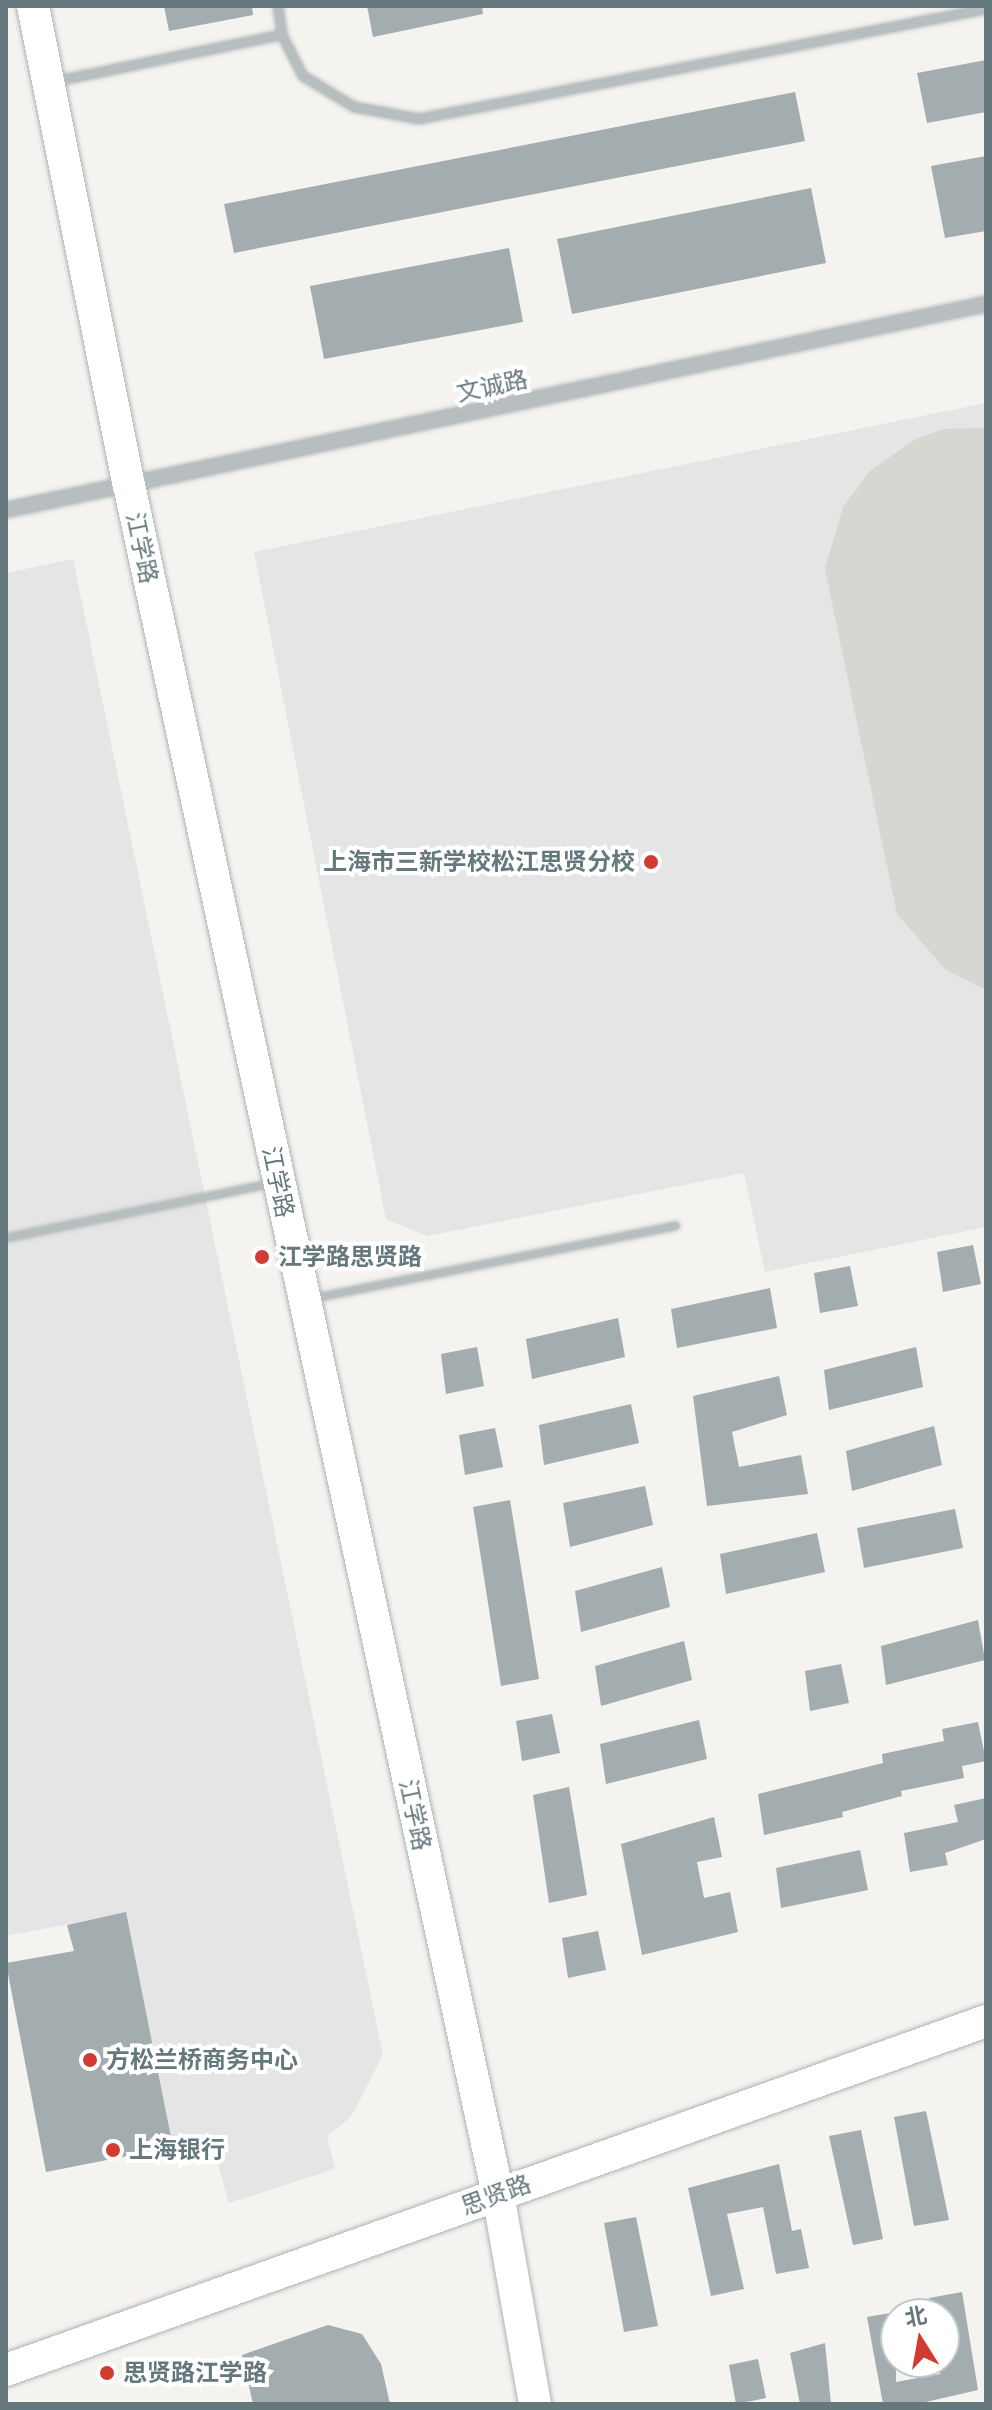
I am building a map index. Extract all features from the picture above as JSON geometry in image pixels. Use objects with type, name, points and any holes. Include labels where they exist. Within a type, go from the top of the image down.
[{"type":"main road","name":"江学路","points":[[33,6],[129,485],[498,2194],[535,2404]]},
{"type":"main road","name":"思贤路","points":[[6,2370],[986,2021]]},
{"type":"street","points":[[278,6],[282,35],[303,76],[354,107],[419,119],[986,9]]},
{"type":"street","points":[[48,82],[282,35]]},
{"type":"street","name":"文诚路","points":[[6,510],[986,304]]},
{"type":"lane","points":[[6,1238],[278,1182]]},
{"type":"lane","points":[[303,1300],[676,1226]]},
{"type":"shaded area","name":"上海市三新学校松江思贤分校","points":[[986,403],[986,1227],[765,1272],[744,1173],[427,1236],[386,1219],[254,552]]},
{"type":"shaded area","points":[[986,428],[986,990],[946,970],[897,914],[825,569],[843,507],[871,470],[916,439],[944,429]]},
{"type":"shaded area","points":[[73,559],[383,2055],[351,2117],[327,2136],[335,2169],[229,2203],[212,2142],[173,2147],[126,1913],[6,1936],[6,573]]},
{"type":"building","points":[[164,6],[252,6],[253,15],[169,31]]},
{"type":"building","points":[[367,6],[482,6],[483,14],[373,37]]},
{"type":"building","points":[[986,60],[986,112],[927,123],[917,73]]},
{"type":"building","points":[[795,92],[805,141],[234,253],[224,204]]},
{"type":"building","points":[[986,156],[986,231],[945,238],[931,166]]},
{"type":"building","points":[[811,188],[826,263],[572,314],[557,239]]},
{"type":"building","points":[[509,248],[523,322],[324,359],[310,286]]},
{"type":"building","points":[[973,1245],[981,1284],[943,1292],[937,1252]]},
{"type":"building","points":[[850,1266],[858,1306],[820,1313],[814,1273]]},
{"type":"building","points":[[770,1288],[777,1328],[677,1348],[671,1309]]},
{"type":"building","points":[[618,1318],[625,1357],[532,1379],[526,1339]]},
{"type":"building","points":[[477,1347],[484,1386],[446,1394],[441,1354]]},
{"type":"building","points":[[916,1347],[923,1387],[829,1410],[824,1370]]},
{"type":"building","points":[[779,1376],[787,1415],[732,1432],[739,1467],[801,1455],[808,1494],[707,1506],[693,1396]]},
{"type":"building","points":[[631,1404],[639,1443],[544,1465],[539,1425]]},
{"type":"building","points":[[934,1426],[942,1465],[852,1491],[846,1451]]},
{"type":"building","points":[[495,1428],[503,1467],[465,1475],[459,1435]]},
{"type":"building","points":[[645,1486],[653,1525],[570,1547],[563,1503]]},
{"type":"building","points":[[510,1500],[539,1679],[501,1686],[473,1507]]},
{"type":"building","points":[[955,1509],[963,1548],[864,1568],[857,1528]]},
{"type":"building","points":[[817,1533],[825,1572],[726,1594],[720,1554]]},
{"type":"building","points":[[662,1567],[670,1607],[581,1632],[575,1591]]},
{"type":"building","points":[[978,1620],[985,1660],[886,1685],[881,1646]]},
{"type":"building","points":[[684,1641],[692,1680],[601,1706],[595,1666]]},
{"type":"building","points":[[841,1664],[849,1703],[810,1711],[805,1671]]},
{"type":"building","points":[[552,1714],[560,1753],[522,1761],[516,1721]]},
{"type":"building","points":[[699,1720],[707,1759],[606,1784],[600,1744]]},
{"type":"building","points":[[978,1722],[986,1761],[962,1766],[964,1778],[901,1791],[902,1796],[842,1812],[843,1817],[764,1835],[758,1794],[883,1763],[882,1754],[944,1741],[942,1729]]},
{"type":"building","points":[[569,1787],[587,1895],[549,1903],[533,1795]]},
{"type":"building","points":[[986,1798],[986,1839],[945,1853],[948,1865],[910,1872],[904,1833],[958,1822],[954,1805]]},
{"type":"building","points":[[714,1817],[722,1857],[697,1862],[704,1898],[730,1892],[738,1932],[642,1955],[621,1844]]},
{"type":"building","points":[[860,1850],[868,1890],[781,1908],[776,1868]]},
{"type":"building","name":"方松兰桥商务中心","points":[[126,1912],[173,2147],[46,2172],[6,1963],[74,1951],[67,1925]]},
{"type":"building","points":[[598,1931],[606,1970],[568,1978],[562,1938]]},
{"type":"building","points":[[926,2111],[949,2220],[914,2226],[894,2117]]},
{"type":"building","points":[[861,2130],[883,2239],[853,2245],[829,2136]]},
{"type":"building","points":[[779,2164],[792,2231],[801,2229],[809,2268],[776,2274],[763,2207],[727,2214],[744,2289],[711,2296],[688,2188]]},
{"type":"building","points":[[636,2217],[658,2326],[624,2332],[604,2223]]},
{"type":"building","points":[[962,2292],[978,2390],[917,2404],[883,2404],[867,2317],[880,2315],[880,2378],[896,2378],[896,2382],[918,2378],[960,2378],[960,2298],[929,2298]]},
{"type":"building","points":[[328,2325],[362,2334],[381,2364],[390,2404],[253,2404],[242,2355]]},
{"type":"building","points":[[825,2343],[831,2404],[800,2404],[790,2353]]},
{"type":"building","points":[[758,2359],[766,2398],[736,2404],[729,2365]]},
{"type":"place","name":"上海市三新学校松江思贤分校","points":[[651,862]]},
{"type":"place","name":"江学路思贤路","points":[[262,1257]]},
{"type":"place","name":"方松兰桥商务中心","points":[[90,2060]]},
{"type":"place","name":"上海银行","points":[[113,2150]]},
{"type":"place","name":"思贤路江学路","points":[[107,2373]]}]
